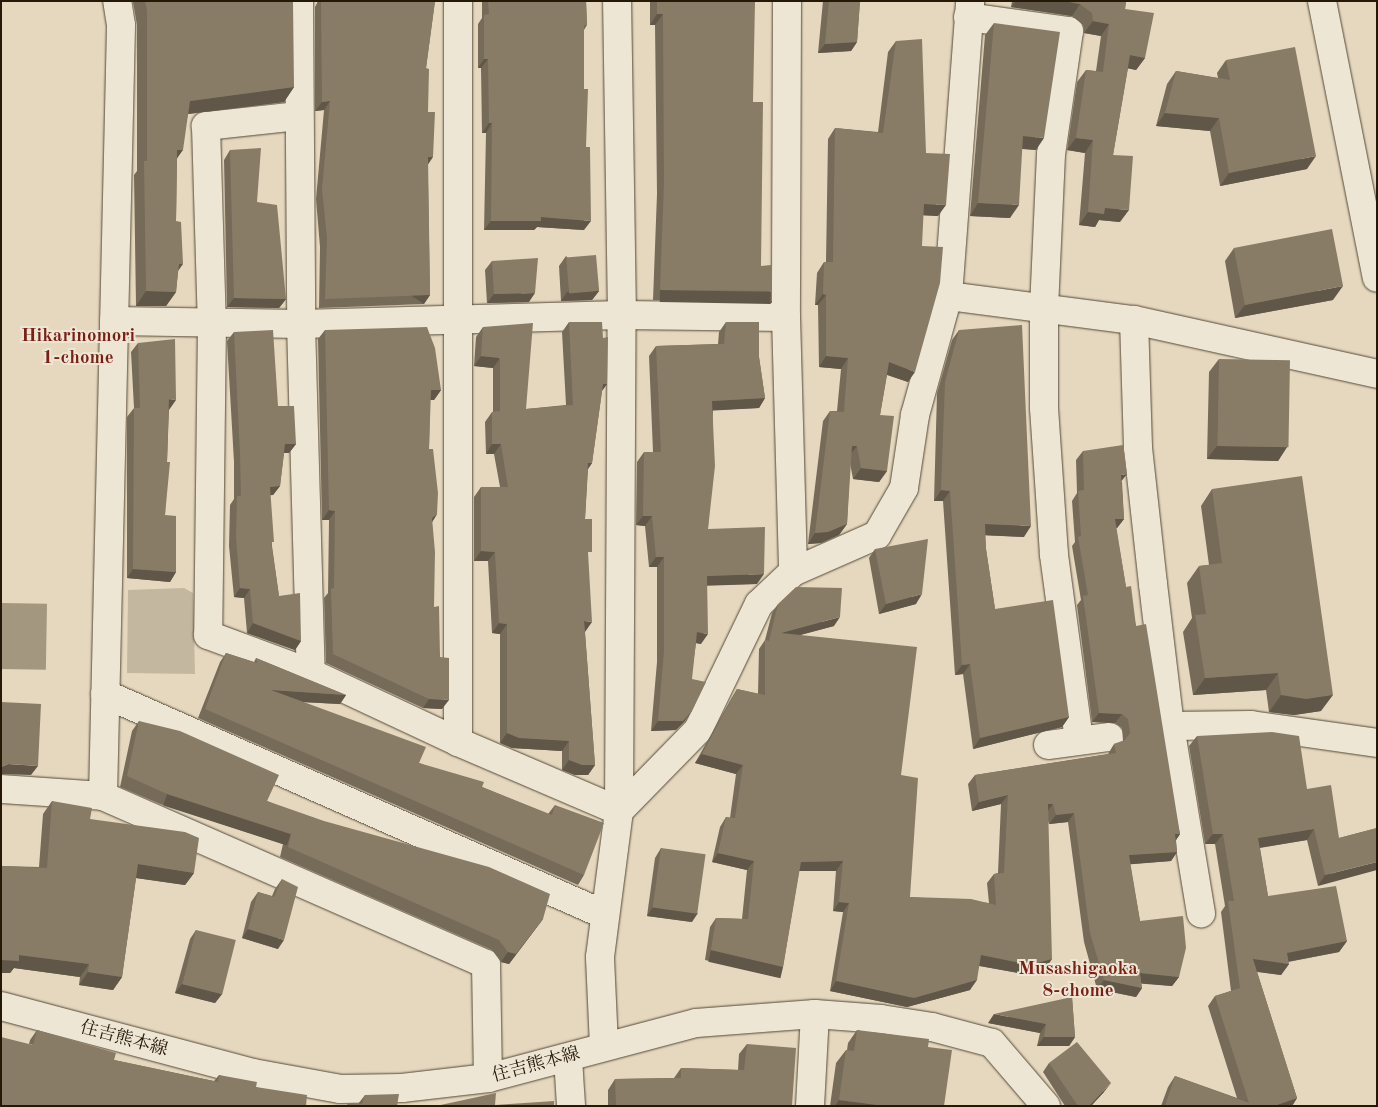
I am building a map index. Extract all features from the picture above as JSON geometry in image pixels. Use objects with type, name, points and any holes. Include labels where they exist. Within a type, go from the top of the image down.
[{"type":"street","points":[[103,796],[121,25],[117,1]]},
{"type":"street","points":[[299,1],[298,116],[301,324],[311,673]]},
{"type":"street","points":[[458,1],[460,320],[458,742]]},
{"type":"street","points":[[604,1046],[600,957],[603,914],[619,811],[622,315],[617,1]]},
{"type":"street","points":[[787,1],[786,317],[793,572]]},
{"type":"street","points":[[1322,1],[1377,278]]},
{"type":"street","points":[[619,811],[698,730],[758,604],[793,572],[877,535],[904,488],[915,415],[948,296],[969,9],[1069,31],[1051,154],[1044,308],[1044,408],[1054,555],[1079,740]]},
{"type":"street","points":[[298,116],[206,126],[212,323],[208,635],[311,673],[458,742],[619,811]]},
{"type":"street","points":[[948,296],[1134,320],[1377,374]]},
{"type":"street","points":[[114,321],[301,324],[622,315],[786,317]]},
{"type":"street","points":[[1134,320],[1138,448],[1170,726],[1200,913]]},
{"type":"street","points":[[105,694],[603,914]]},
{"type":"street","points":[[1170,726],[1251,724],[1377,743]]},
{"type":"street","points":[[1048,745],[1109,737]]},
{"type":"street","points":[[1,789],[103,796],[486,964],[488,1078]]},
{"type":"street","name":"住吉熊本線","points":[[1,1006],[253,1073],[340,1089],[403,1097],[568,1058],[604,1046],[696,1023],[816,1014],[932,1027],[992,1043],[1046,1106]]},
{"type":"street","points":[[810,1106],[816,1014]]},
{"type":"street","points":[[568,1058],[571,1106]]},
{"type":"shaded area","points":[[184,588],[193,593],[195,674],[127,673],[128,590]]},
{"type":"shaded area","points":[[1,603],[47,604],[46,670],[1,669]]},
{"type":"building","points":[[145,1],[293,1],[294,87],[190,101],[183,150],[177,150],[176,221],[181,222],[183,264],[179,264],[176,292],[146,291],[144,161],[147,161],[147,11]]},
{"type":"building","points":[[321,1],[435,1],[426,68],[429,69],[428,112],[435,112],[433,157],[428,157],[430,295],[325,299],[327,238],[322,189],[330,101],[322,102]]},
{"type":"building","points":[[488,1],[586,1],[587,25],[584,25],[584,89],[588,89],[586,147],[590,147],[591,221],[541,217],[541,221],[491,221],[492,123],[489,123],[488,59],[484,59],[484,15],[489,14]]},
{"type":"building","points":[[657,1],[755,2],[753,102],[763,102],[761,266],[771,265],[771,291],[660,290],[664,184],[663,14],[657,14]]},
{"type":"building","points":[[829,1],[860,1],[857,42],[825,44]]},
{"type":"building","points":[[1064,1],[1126,1],[1125,9],[1154,13],[1145,58],[1130,55],[1113,155],[1133,156],[1129,210],[1105,208],[1104,214],[1088,212],[1093,140],[1076,138],[1086,70],[1103,72],[1109,24],[1093,21],[1092,13],[1080,4]]},
{"type":"building","points":[[994,23],[1060,32],[1044,138],[1023,136],[1019,205],[978,203]]},
{"type":"building","points":[[922,39],[926,153],[950,154],[946,205],[924,204],[922,246],[943,247],[940,283],[915,372],[889,362],[880,415],[894,416],[887,471],[861,468],[857,446],[852,446],[847,524],[828,532],[815,533],[830,411],[844,412],[848,358],[826,356],[826,295],[823,294],[824,262],[833,262],[835,128],[883,133],[896,41]]},
{"type":"building","points":[[1295,47],[1316,156],[1229,173],[1219,118],[1165,113],[1176,71],[1230,80],[1226,60]]},
{"type":"building","points":[[261,148],[257,202],[277,205],[286,299],[234,298],[230,150]]},
{"type":"building","points":[[1332,229],[1343,286],[1245,305],[1234,248]]},
{"type":"building","points":[[596,255],[599,291],[569,293],[566,258]]},
{"type":"building","points":[[538,258],[535,293],[494,294],[492,261]]},
{"type":"building","points":[[569,322],[602,322],[603,338],[608,337],[607,384],[603,384],[592,463],[588,463],[585,519],[592,519],[592,552],[588,552],[592,622],[584,621],[595,765],[582,765],[569,760],[569,741],[519,738],[507,733],[507,624],[499,623],[495,552],[481,551],[481,487],[508,487],[501,444],[492,444],[492,412],[500,411],[500,358],[481,356],[483,327],[533,323],[526,409],[573,405]]},
{"type":"building","points":[[726,322],[759,322],[759,357],[765,398],[712,401],[715,466],[708,529],[765,527],[764,574],[707,576],[708,634],[697,632],[692,679],[706,682],[692,711],[683,721],[658,721],[664,652],[664,557],[656,557],[652,516],[643,516],[644,452],[661,452],[656,346],[724,344]]},
{"type":"building","points":[[1022,325],[1031,526],[985,524],[986,549],[995,609],[1053,600],[1069,717],[980,738],[970,664],[962,665],[950,491],[941,490],[945,382],[959,330]]},
{"type":"building","points":[[427,327],[435,348],[441,390],[431,390],[429,449],[433,449],[438,493],[437,514],[432,518],[435,552],[434,607],[439,606],[440,657],[449,658],[449,700],[429,699],[333,654],[331,589],[334,588],[335,511],[329,510],[325,330]]},
{"type":"building","points":[[273,330],[278,406],[294,406],[296,444],[285,444],[280,486],[270,487],[274,542],[271,542],[279,596],[300,593],[301,641],[253,623],[250,589],[240,588],[236,537],[237,496],[241,496],[240,453],[234,332]]},
{"type":"building","points":[[175,339],[176,400],[169,399],[167,462],[170,462],[165,515],[176,516],[176,572],[133,569],[134,408],[140,408],[138,343]]},
{"type":"building","points":[[1219,359],[1290,360],[1288,447],[1217,446]]},
{"type":"building","points":[[1123,445],[1127,474],[1121,475],[1124,519],[1115,519],[1126,587],[1131,586],[1136,626],[1146,624],[1180,834],[1175,834],[1177,852],[1129,855],[1140,921],[1183,916],[1186,948],[1179,977],[1140,973],[1142,988],[1104,980],[1090,933],[1074,813],[1056,815],[1053,804],[1048,804],[1052,959],[1030,965],[981,955],[977,980],[914,998],[836,981],[849,903],[839,902],[843,861],[801,862],[783,967],[711,950],[716,918],[748,919],[754,861],[718,853],[726,817],[735,818],[743,765],[702,754],[737,689],[765,695],[765,640],[769,641],[778,604],[796,587],[842,588],[840,617],[781,633],[917,647],[901,775],[918,778],[910,897],[971,899],[996,905],[994,874],[1004,873],[1008,795],[979,802],[975,775],[1116,753],[1114,744],[1125,740],[1130,733],[1128,719],[1122,714],[1099,713],[1083,596],[1088,595],[1078,537],[1081,536],[1078,491],[1084,490],[1083,451]]},
{"type":"building","points":[[1302,476],[1333,695],[1306,699],[1281,695],[1278,673],[1205,678],[1195,615],[1206,614],[1199,566],[1222,563],[1212,489]]},
{"type":"building","points":[[928,539],[922,594],[886,604],[875,549]]},
{"type":"building","points":[[226,653],[257,663],[256,658],[346,695],[271,690],[426,747],[419,763],[484,782],[482,787],[552,815],[555,805],[604,823],[584,875],[205,709]]},
{"type":"building","points":[[1,702],[41,704],[38,766],[8,764],[1,767]]},
{"type":"building","points":[[139,721],[180,731],[279,775],[267,801],[324,821],[489,867],[550,894],[543,919],[516,954],[508,952],[499,940],[288,847],[291,834],[167,794],[127,776]]},
{"type":"building","points":[[1272,732],[1299,736],[1307,789],[1331,785],[1339,838],[1377,828],[1377,862],[1325,875],[1314,829],[1258,838],[1268,896],[1336,886],[1347,941],[1287,953],[1289,964],[1253,959],[1297,1098],[1274,1106],[1165,1106],[1175,1076],[1249,1103],[1215,996],[1240,988],[1228,901],[1234,901],[1223,834],[1213,834],[1197,736]]},
{"type":"building","points":[[52,801],[92,808],[90,819],[185,832],[199,838],[194,873],[138,864],[122,977],[88,972],[89,964],[19,955],[19,961],[1,960],[1,866],[47,868]]},
{"type":"building","points":[[661,848],[706,854],[697,914],[653,907]]},
{"type":"building","points":[[282,879],[298,887],[284,940],[248,929],[258,892],[274,897]]},
{"type":"building","points":[[196,930],[236,940],[222,994],[182,984]]},
{"type":"building","points":[[1072,997],[1075,1037],[1044,1037],[1046,1024],[994,1014]]},
{"type":"building","points":[[37,1030],[116,1053],[114,1060],[218,1082],[219,1075],[257,1082],[256,1087],[307,1095],[306,1106],[1,1106],[1,1037],[33,1045]]},
{"type":"building","points":[[857,1030],[929,1039],[928,1047],[952,1050],[944,1106],[885,1106],[839,1100],[846,1050],[854,1051]]},
{"type":"building","points":[[1077,1042],[1111,1083],[1089,1106],[1078,1106],[1049,1063]]},
{"type":"building","points":[[747,1044],[796,1048],[792,1106],[616,1106],[615,1079],[681,1078],[681,1068],[744,1070]]},
{"type":"building","points":[[496,1093],[495,1105],[554,1101],[554,1106],[436,1106]]},
{"type":"building","points":[[399,1094],[397,1106],[348,1106],[349,1103],[362,1104],[365,1095]]},
{"type":"district","name":"Hikarinomori 1-chome","points":[[78,348]]},
{"type":"district","name":"Musashigaoka 8-chome","points":[[1078,981]]}]
